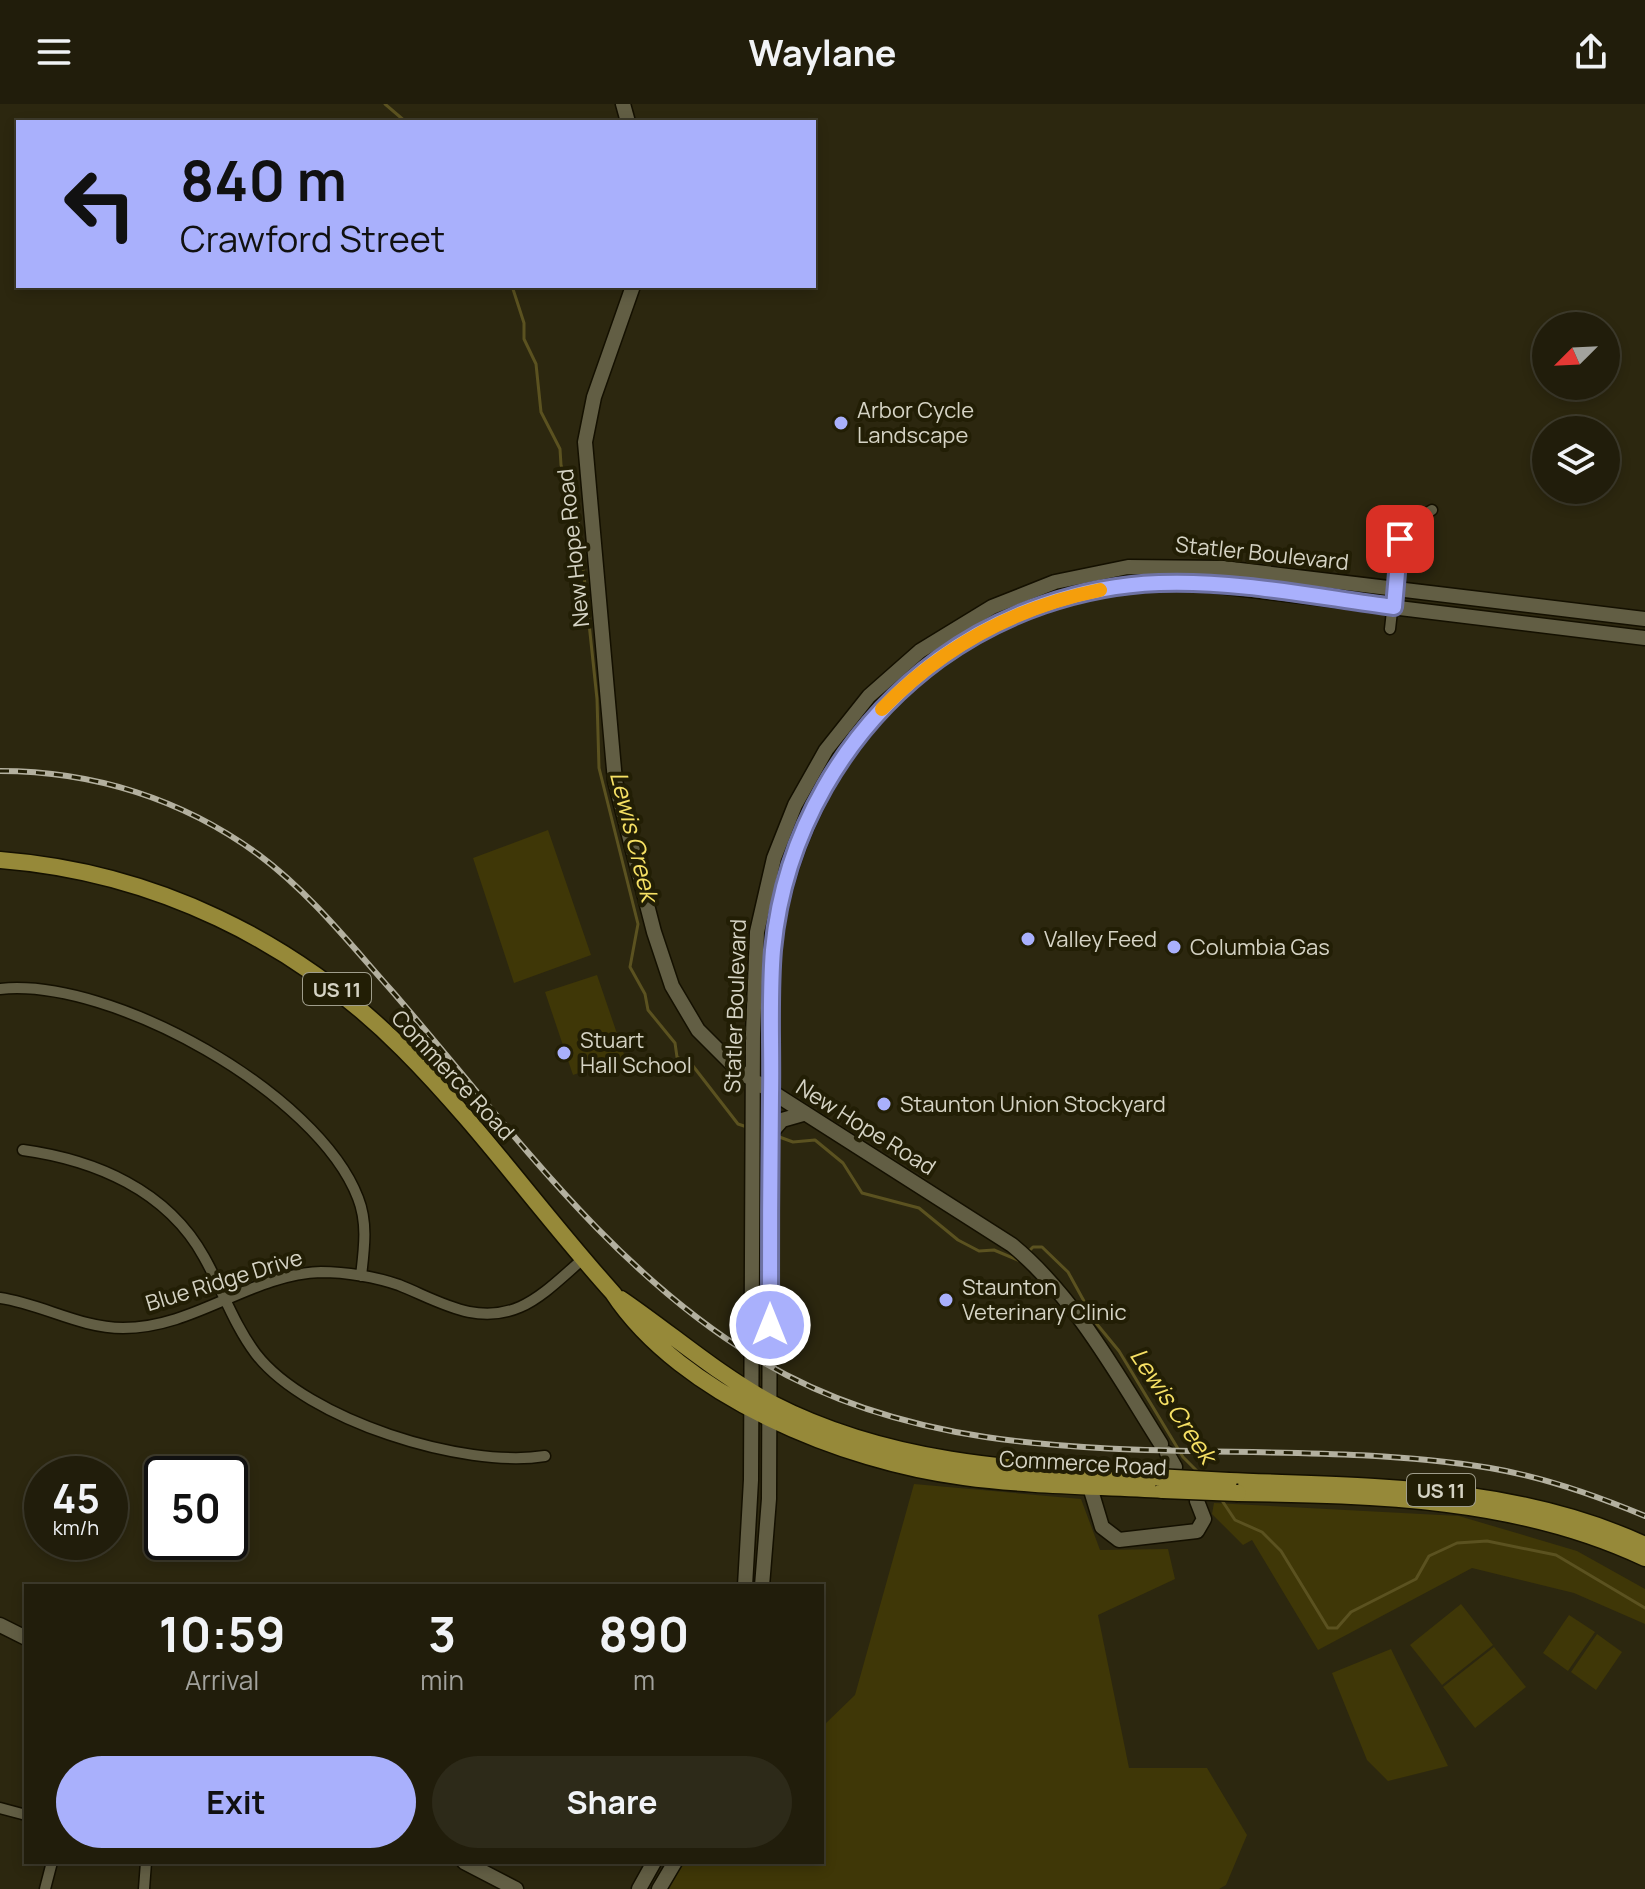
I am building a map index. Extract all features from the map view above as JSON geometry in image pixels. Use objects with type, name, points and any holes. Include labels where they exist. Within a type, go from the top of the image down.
[{"type":"main road","name":"New Hope Road","points":[[632,288],[590,409],[585,442],[614,770],[619,801],[663,963],[688,1016],[721,1056],[771,1099],[1024,1255],[1063,1298],[1175,1467]]},
{"type":"main road","name":"Statler Boulevard","points":[[745,1584],[752,1399],[753,1042],[760,913],[774,858],[790,816],[816,766],[848,721],[885,681],[935,640],[980,613],[1023,593],[1082,575],[1128,567],[1209,566],[1645,619]]},
{"type":"main road","name":"Statler Boulevard","points":[[762,1584],[768,1516],[770,1409],[773,949],[782,893],[796,848],[821,793],[850,747],[882,709],[928,667],[974,637],[1020,614],[1065,598],[1126,586],[1203,584],[1645,638]]},
{"type":"main road","name":"Commerce Road","points":[[0,860],[105,876],[161,893],[222,918],[313,971],[411,1057],[613,1293],[752,1399],[770,1409],[929,1458],[1088,1480],[1473,1494],[1548,1510],[1645,1545]]},
{"type":"main road","points":[[721,1056],[737,1054],[753,1042]]},
{"type":"main road","points":[[771,1133],[777,1124],[796,1115]]},
{"type":"main road","points":[[1088,1480],[1102,1527],[1119,1540],[1197,1531],[1204,1519],[1197,1501]]},
{"type":"main road","name":"Commerce Road","points":[[1234,1487],[1481,1508],[1568,1528],[1645,1558]]},
{"type":"main road","points":[[0,1625],[24,1637]]},
{"type":"main road","points":[[468,1864],[516,1889]]},
{"type":"main road","points":[[639,1889],[653,1864]]},
{"type":"main road","points":[[659,1889],[674,1864]]},
{"type":"street","points":[[1390,629],[1400,539],[1405,529],[1432,510]]},
{"type":"street","points":[[0,989],[49,991],[140,1018],[204,1048],[266,1090],[313,1134],[350,1181],[362,1211],[361,1276]]},
{"type":"street","points":[[23,1150],[81,1161],[127,1181],[147,1195],[185,1230],[203,1254],[257,1355],[286,1385],[320,1406],[391,1435],[461,1452],[518,1461],[545,1456]]},
{"type":"street","name":"Blue Ridge Drive","points":[[0,1298],[86,1323],[124,1328],[182,1319],[288,1278],[319,1272],[361,1276],[399,1286],[451,1308],[492,1314],[531,1302],[583,1259]]},
{"type":"street","points":[[0,1808],[24,1814]]},
{"type":"street","points":[[45,1889],[51,1864]]},
{"type":"street","points":[[144,1889],[146,1864]]},
{"type":"shaded area","points":[[548,830],[591,955],[514,983],[473,858]]},
{"type":"shaded area","points":[[597,975],[625,1057],[573,1075],[545,992]]},
{"type":"shaded area","points":[[914,1484],[1081,1499],[1100,1550],[1168,1549],[1175,1579],[1098,1615],[1129,1768],[1207,1768],[1247,1835],[1226,1885],[1219,1889],[668,1889],[682,1864],[824,1864],[824,1725],[855,1695]]},
{"type":"shaded area","points":[[1214,1503],[1459,1516],[1577,1551],[1645,1589],[1645,1624],[1574,1593],[1472,1568],[1318,1650],[1252,1540],[1243,1545],[1212,1514]]},
{"type":"shaded area","points":[[1461,1604],[1493,1645],[1442,1685],[1410,1645]]},
{"type":"shaded area","points":[[1569,1615],[1595,1632],[1568,1671],[1543,1653]]},
{"type":"shaded area","points":[[1597,1634],[1622,1652],[1596,1690],[1571,1672]]},
{"type":"shaded area","points":[[1494,1647],[1526,1687],[1475,1728],[1443,1687]]},
{"type":"shaded area","points":[[1391,1649],[1448,1766],[1388,1781],[1367,1760],[1332,1673]]},
{"type":"waterway","name":"Lewis Creek","points":[[385,104],[404,120]]},
{"type":"waterway","name":"Lewis Creek","points":[[513,288],[524,323],[524,339],[536,364],[541,412],[560,449],[561,465],[578,519],[597,699],[599,768],[638,924],[630,967],[645,994],[648,1010],[675,1043],[677,1057],[693,1066],[738,1124],[747,1127]]},
{"type":"waterway","name":"Lewis Creek","points":[[774,1135],[793,1142],[815,1140],[843,1163],[862,1193],[919,1208],[958,1240],[979,1251],[994,1250],[1020,1261]]},
{"type":"waterway","name":"Lewis Creek","points":[[1028,1252],[1033,1247],[1042,1247],[1068,1272],[1096,1323],[1119,1351],[1183,1457],[1198,1472]]},
{"type":"waterway","name":"Lewis Creek","points":[[1221,1499],[1235,1520],[1262,1532],[1281,1551],[1328,1628],[1337,1628],[1351,1612],[1416,1579],[1429,1556],[1457,1543],[1487,1541],[1556,1555],[1645,1608]]},
{"type":"railway","points":[[0,771],[69,776],[136,792],[200,818],[259,855],[329,920],[559,1188],[650,1279],[700,1320],[753,1356],[839,1399],[928,1426],[1020,1442],[1113,1449],[1397,1457],[1490,1468],[1569,1488],[1645,1516]]},
{"type":"slow traffic","points":[[882,709],[928,667],[989,628],[1065,598],[1100,590]]},
{"type":"place","name":"Arbor Cycle Landscape","points":[[841,423]]},
{"type":"place","name":"Valley Feed","points":[[1028,939]]},
{"type":"place","name":"Columbia Gas","points":[[1174,947]]},
{"type":"place","name":"Stuart Hall School","points":[[564,1053]]},
{"type":"place","name":"Staunton Union Stockyard","points":[[884,1104]]},
{"type":"place","name":"Staunton Veterinary Clinic","points":[[946,1300]]},
{"type":"route","points":[[770,1325],[771,989],[777,923],[788,870],[812,810],[862,732],[905,687],[964,643],[1020,614],[1084,594],[1126,586],[1181,582],[1394,607],[1400,539]]}]
